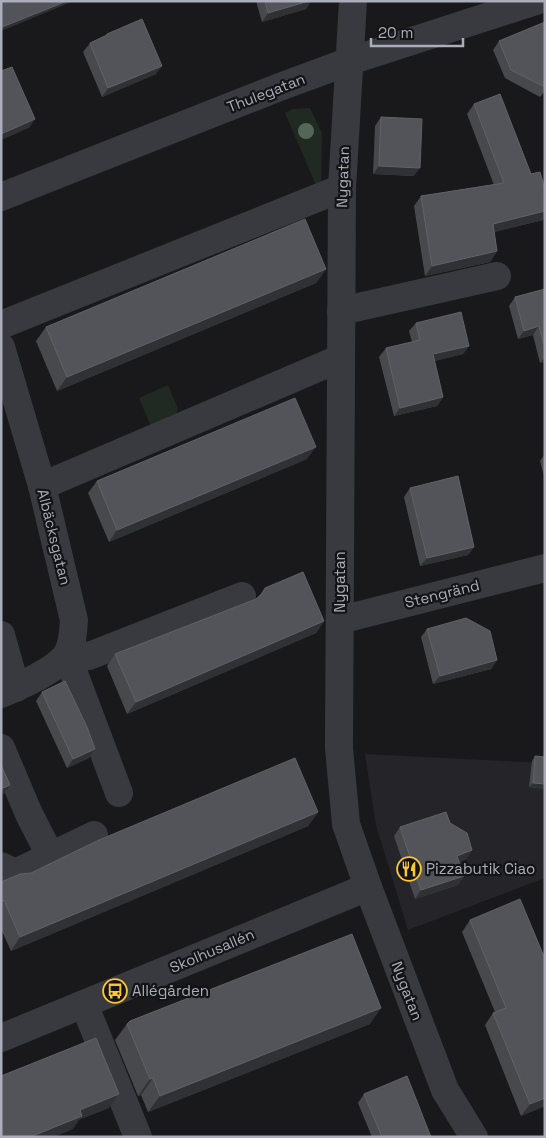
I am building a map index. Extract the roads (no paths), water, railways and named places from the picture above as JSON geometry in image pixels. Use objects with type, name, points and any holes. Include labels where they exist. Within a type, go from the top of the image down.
[{"type":"street","name":"Nygatan","points":[[353,1],[342,188],[339,748],[346,824],[445,1090],[474,1137]]},
{"type":"street","name":"Thulegatan","points":[[1,197],[350,61],[536,1]]},
{"type":"street","points":[[1,325],[342,188]]},
{"type":"street","points":[[341,311],[497,276]]},
{"type":"street","name":"Albäcksgatan","points":[[1,346],[42,486],[74,620],[72,639],[66,655]]},
{"type":"street","points":[[42,486],[341,358]]},
{"type":"street","name":"Stengränd","points":[[340,620],[545,568]]},
{"type":"street","points":[[1,635],[9,691],[53,668],[66,655],[89,656],[242,596]]},
{"type":"street","points":[[66,655],[119,793]]},
{"type":"street","points":[[1,748],[29,814],[51,857]]},
{"type":"street","points":[[1,866],[15,873],[94,835]]},
{"type":"street","name":"Skolhusallén","points":[[1,1038],[368,887]]},
{"type":"street","points":[[84,1004],[138,1137]]},
{"type":"place","name":"Pizzabutik Ciao","points":[[409,869]]},
{"type":"place","name":"Allégården","points":[[115,991]]}]
